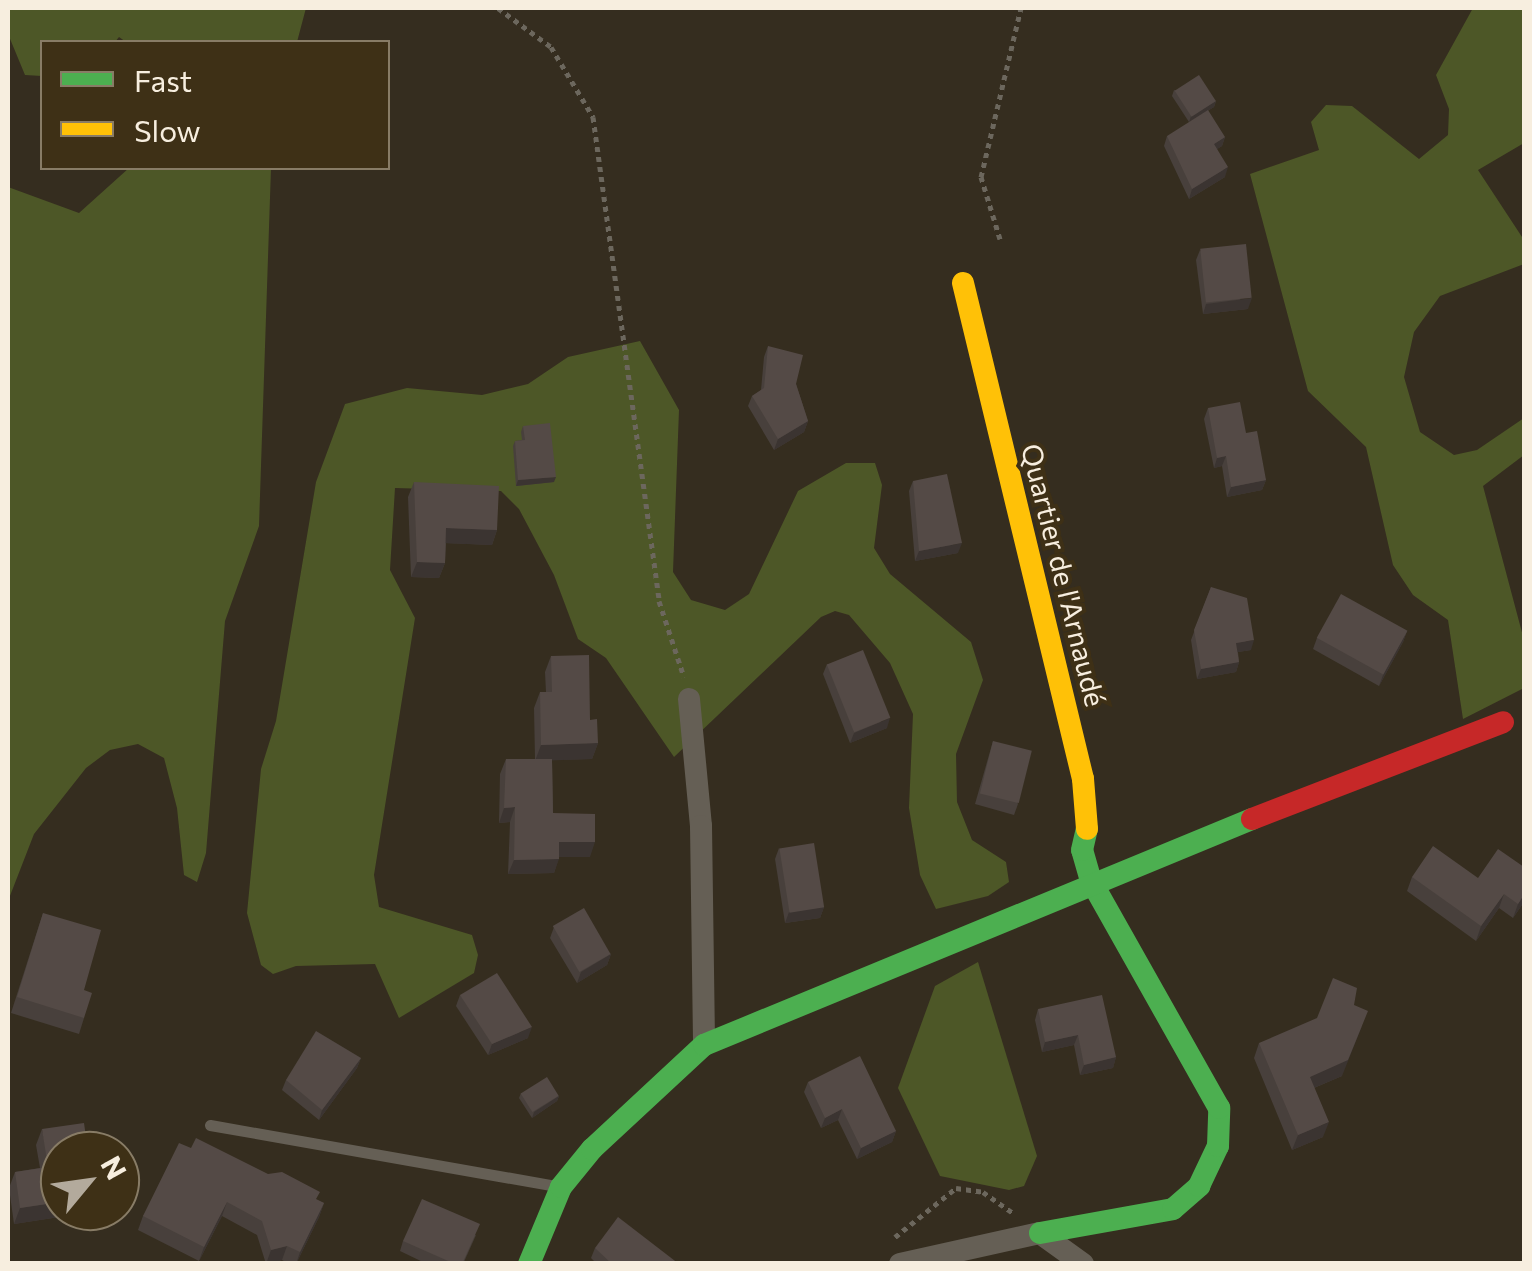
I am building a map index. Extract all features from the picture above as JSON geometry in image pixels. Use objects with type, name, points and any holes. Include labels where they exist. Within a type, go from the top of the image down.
[{"type":"street","name":"Quartier de l'Arnaudé","points":[[891,1257],[1173,1208],[1200,1186],[1218,1146],[1219,1108],[1204,1075],[1091,881],[1082,850],[1088,818],[1084,780],[963,283]]},
{"type":"street","points":[[688,698],[701,826],[704,1045]]},
{"type":"street","points":[[529,1264],[561,1187],[592,1149],[704,1045],[1091,881],[1503,722]]},
{"type":"street","points":[[1040,1233],[1084,1264]]},
{"type":"lane","points":[[210,1125],[561,1187]]},
{"type":"path","points":[[498,8],[551,47],[593,116],[658,602],[675,635],[688,698]]},
{"type":"path","points":[[1000,239],[981,177],[1021,8]]},
{"type":"path","points":[[891,1257],[956,1188],[983,1192],[1040,1233]]},
{"type":"green space","points":[[8,8],[306,8],[298,40],[40,40],[40,76],[25,75],[8,34]]},
{"type":"green space","points":[[1473,8],[1524,8],[1524,143],[1478,170],[1524,240],[1524,264],[1440,296],[1414,332],[1404,377],[1420,432],[1454,455],[1477,450],[1524,418],[1524,455],[1483,486],[1524,640],[1524,688],[1463,719],[1448,620],[1413,595],[1393,565],[1366,447],[1308,391],[1250,174],[1319,150],[1311,122],[1326,105],[1352,106],[1419,159],[1448,135],[1449,109],[1436,75]]},
{"type":"green space","points":[[127,170],[271,170],[259,526],[225,621],[206,853],[197,882],[184,875],[177,808],[164,758],[138,744],[110,750],[86,768],[34,834],[8,901],[8,187],[79,213]]},
{"type":"green space","points":[[640,341],[679,410],[673,572],[691,600],[725,610],[749,594],[798,491],[846,463],[875,463],[882,485],[874,548],[890,574],[971,642],[983,680],[956,754],[957,802],[972,840],[1006,862],[1009,882],[988,896],[936,909],[920,875],[909,808],[913,714],[890,663],[849,615],[835,611],[821,617],[674,757],[606,658],[578,639],[554,575],[519,509],[501,491],[395,488],[390,570],[415,618],[374,875],[379,907],[472,935],[478,955],[474,973],[399,1018],[375,964],[296,966],[273,974],[261,965],[247,913],[261,769],[276,721],[316,482],[345,404],[407,388],[482,395],[528,384],[568,357]]},
{"type":"green space","points":[[978,962],[1037,1156],[1024,1186],[1009,1190],[940,1176],[898,1088],[935,986]]},
{"type":"building","points":[[1199,75],[1216,101],[1192,117],[1175,91]]},
{"type":"building","points":[[1208,110],[1225,137],[1214,144],[1228,167],[1192,189],[1167,136]]},
{"type":"building","points":[[1246,244],[1252,298],[1206,303],[1200,249]]},
{"type":"building","points":[[768,346],[803,355],[796,384],[808,421],[778,439],[752,396],[764,388]]},
{"type":"building","points":[[1240,402],[1246,433],[1257,431],[1266,480],[1231,487],[1226,456],[1217,458],[1208,408]]},
{"type":"building","points":[[550,423],[556,477],[518,480],[515,441],[525,440],[523,426]]},
{"type":"building","points":[[947,474],[962,543],[919,551],[913,481]]},
{"type":"building","points":[[414,482],[499,486],[497,530],[446,528],[445,563],[417,562]]},
{"type":"building","points":[[1211,587],[1247,598],[1254,640],[1236,643],[1239,662],[1201,669],[1194,630]]},
{"type":"building","points":[[1341,594],[1407,631],[1383,675],[1317,638]]},
{"type":"building","points":[[863,650],[890,718],[854,732],[827,665]]},
{"type":"building","points":[[589,655],[590,720],[597,719],[598,743],[541,745],[540,692],[552,692],[551,656]]},
{"type":"building","points":[[993,741],[1032,751],[1019,803],[980,793]]},
{"type":"building","points":[[506,759],[552,759],[553,813],[595,814],[595,842],[559,842],[559,859],[514,860],[515,807],[504,808]]},
{"type":"building","points":[[814,843],[824,907],[790,913],[779,848]]},
{"type":"building","points":[[1433,846],[1478,878],[1498,849],[1524,867],[1524,895],[1518,904],[1504,894],[1481,926],[1412,877]]},
{"type":"building","points":[[584,908],[610,954],[579,972],[553,926]]},
{"type":"building","points":[[43,913],[101,930],[84,990],[92,993],[84,1018],[17,997]]},
{"type":"building","points":[[497,973],[532,1027],[492,1044],[460,995]]},
{"type":"building","points":[[1333,978],[1357,988],[1354,1005],[1368,1011],[1348,1060],[1310,1077],[1329,1122],[1298,1135],[1259,1043],[1317,1018]]},
{"type":"building","points":[[1102,995],[1116,1057],[1084,1065],[1078,1035],[1045,1042],[1038,1009]]},
{"type":"building","points":[[316,1031],[361,1058],[322,1110],[286,1080]]},
{"type":"building","points":[[860,1056],[896,1131],[861,1148],[842,1109],[825,1118],[808,1082]]},
{"type":"building","points":[[547,1077],[559,1096],[532,1112],[521,1093]]},
{"type":"building","points":[[84,1123],[85,1131],[42,1131]]},
{"type":"building","points":[[196,1138],[268,1174],[282,1172],[320,1192],[316,1199],[324,1203],[300,1252],[287,1246],[271,1250],[262,1221],[227,1202],[204,1247],[143,1216],[179,1143],[191,1148]]},
{"type":"building","points":[[40,1168],[40,1205],[20,1208],[15,1172]]},
{"type":"building","points":[[422,1199],[480,1224],[462,1264],[403,1241]]},
{"type":"building","points":[[618,1217],[679,1264],[612,1264],[595,1248]]},
{"type":"traffic: fast","points":[[529,1264],[561,1187],[592,1149],[704,1045],[1252,819]]},
{"type":"traffic: fast","points":[[1040,1233],[1173,1209],[1199,1186],[1218,1146],[1219,1108],[1091,881],[1082,850],[1087,829]]},
{"type":"traffic: slow","points":[[963,283],[1083,779],[1087,829]]},
{"type":"traffic: jam","points":[[1252,819],[1503,722]]}]
